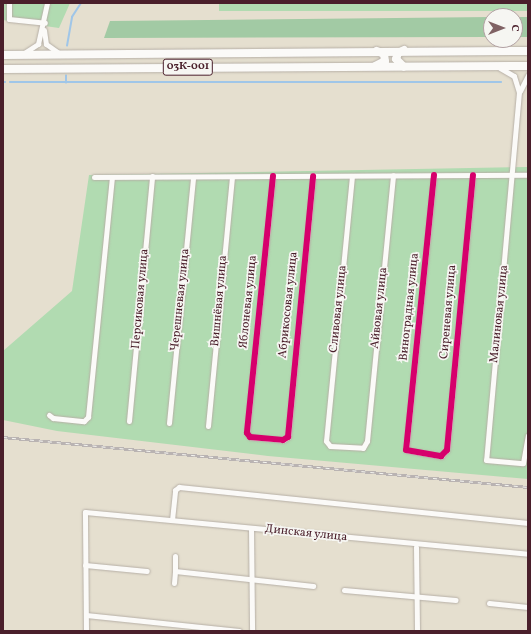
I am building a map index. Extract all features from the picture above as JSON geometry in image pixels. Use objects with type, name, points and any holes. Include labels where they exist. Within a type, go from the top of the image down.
[{"type":"main road","name":"03К-001","points":[[3,56],[372,50],[528,51]]},
{"type":"main road","points":[[372,50],[382,52],[385,58],[383,63],[372,67]]},
{"type":"main road","points":[[404,67],[396,59],[398,52],[405,50]]},
{"type":"main road","name":"03К-001","points":[[3,69],[528,66]]},
{"type":"street","points":[[13,56],[34,48],[44,26],[47,3]]},
{"type":"street","points":[[9,4],[9,19],[44,26]]},
{"type":"street","points":[[44,26],[50,49],[71,55]]},
{"type":"street","points":[[497,66],[514,76],[519,92]]},
{"type":"street","points":[[519,92],[528,74]]},
{"type":"street","name":"Малиновая улица","points":[[519,92],[514,175],[486,460],[490,462],[520,464],[526,458],[528,435]]},
{"type":"street","name":"Айвовая улица","points":[[326,442],[330,446],[364,448],[367,441],[393,175]]},
{"type":"street","name":"Виноградная улица","points":[[407,440],[434,175]]},
{"type":"street","name":"Сиреневая улица","points":[[407,440],[406,450],[410,453],[441,456],[448,450],[473,175]]},
{"type":"street","points":[[94,177],[528,175]]},
{"type":"street","name":"Персиковая улица","points":[[130,421],[152,176]]},
{"type":"street","name":"Черешневая улица","points":[[169,423],[193,176]]},
{"type":"street","name":"Вишнёвая улица","points":[[208,426],[232,176]]},
{"type":"street","name":"Яблоневая улица","points":[[247,431],[273,176]]},
{"type":"street","name":"Абрикосовая улица","points":[[247,431],[250,437],[283,440],[288,437],[313,176]]},
{"type":"street","name":"Сливовая улица","points":[[326,442],[352,176]]},
{"type":"street","points":[[49,414],[53,418],[84,421],[88,415],[112,177]]},
{"type":"street","points":[[172,520],[175,490],[179,486],[528,523]]},
{"type":"street","name":"Динская улица","points":[[85,565],[85,512],[416,546],[528,554]]},
{"type":"street","points":[[251,528],[252,631]]},
{"type":"street","points":[[416,546],[417,631]]},
{"type":"street","points":[[174,583],[175,556]]},
{"type":"street","points":[[86,631],[85,565],[147,571]]},
{"type":"street","points":[[175,571],[313,586]]},
{"type":"street","points":[[344,590],[456,600]]},
{"type":"street","points":[[489,603],[528,607]]},
{"type":"street","points":[[86,615],[239,631]]},
{"type":"green space","points":[[3,3],[70,3],[59,28],[3,20]]},
{"type":"green space","points":[[219,3],[528,3],[528,11],[523,11],[523,8],[483,8],[483,11],[219,11]]},
{"type":"green space","points":[[483,17],[483,37],[104,38],[110,21]]},
{"type":"green space","points":[[523,17],[528,17],[528,37],[523,37]]},
{"type":"green space","points":[[528,167],[528,479],[268,456],[57,431],[3,420],[3,351],[72,291],[89,175]]},
{"type":"waterway","points":[[67,46],[72,17],[81,3]]},
{"type":"waterway","points":[[66,76],[66,83]]},
{"type":"waterway","points":[[10,82],[501,82]]},
{"type":"railway","points":[[3,437],[528,487]]},
{"type":"cycle path","points":[[434,175],[406,450],[441,456],[447,450],[473,175]]},
{"type":"cycle path","points":[[273,176],[247,433],[250,437],[283,440],[288,437],[313,176]]}]
